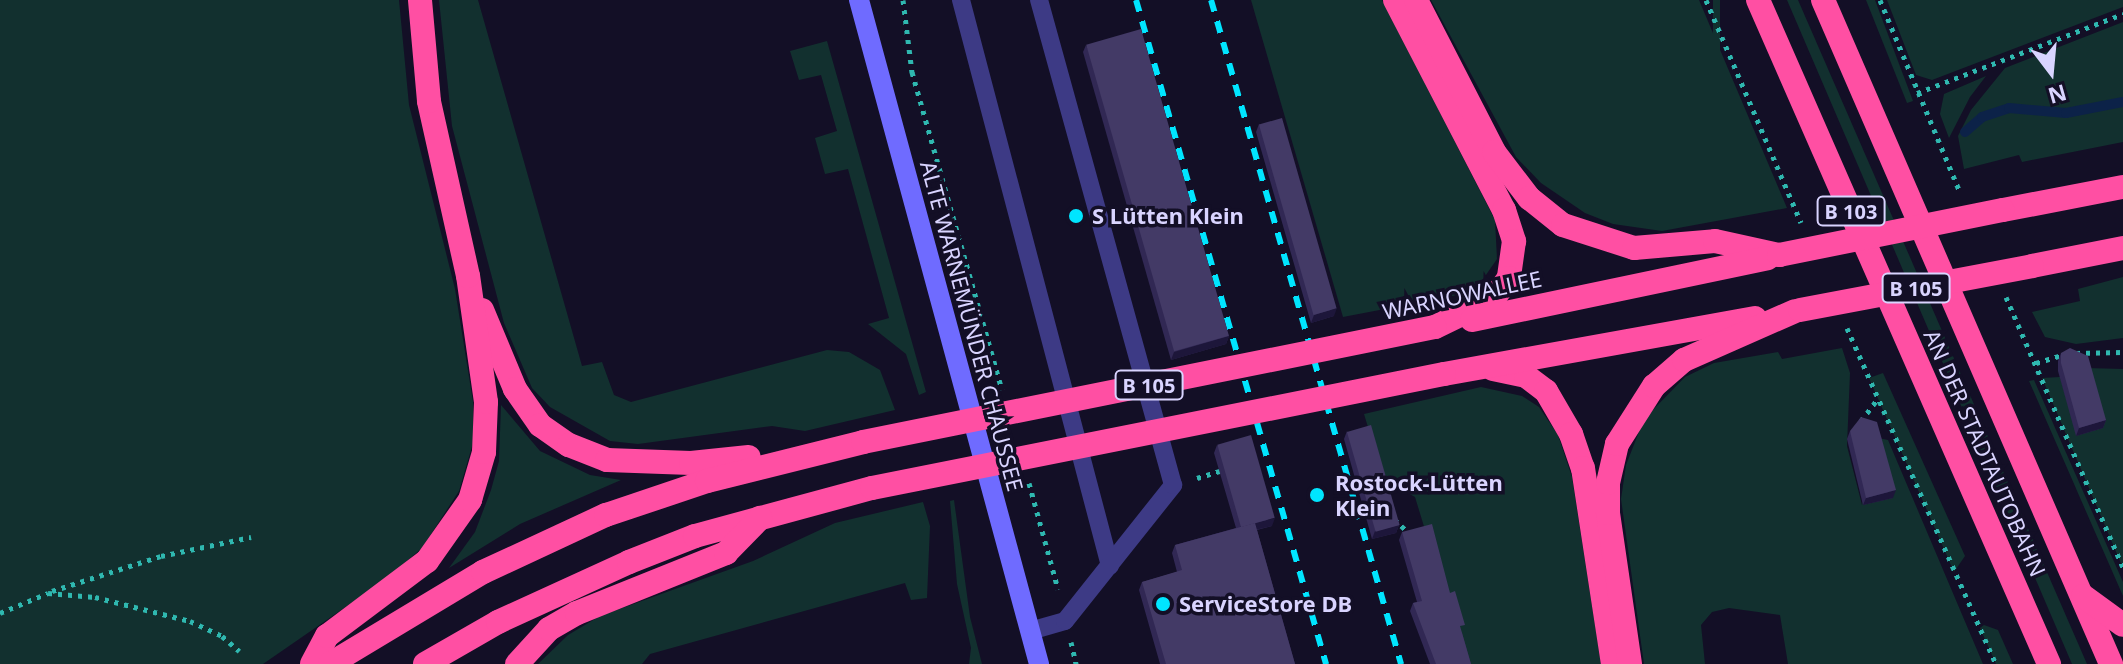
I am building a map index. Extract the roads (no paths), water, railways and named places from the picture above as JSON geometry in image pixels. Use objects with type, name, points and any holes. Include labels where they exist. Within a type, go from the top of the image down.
[{"type":"highway","points":[[312,664],[327,636],[427,561],[470,500],[484,452],[486,402],[468,276],[429,101],[420,0]]},
{"type":"highway","name":"B 105","points":[[1395,0],[1504,210],[1514,241],[1509,278],[1493,299],[1435,327]]},
{"type":"highway","points":[[1416,0],[1494,152],[1529,198],[1563,225],[1634,248],[1715,241],[1779,255]]},
{"type":"highway","name":"AN DER STADTAUTOBAHN","points":[[1758,0],[2049,664]]},
{"type":"highway","name":"AN DER STADTAUTOBAHN","points":[[1823,0],[2111,664]]},
{"type":"highway","name":"WARNOWALLEE","points":[[811,452],[2123,187]]},
{"type":"highway","name":"B 105","points":[[425,664],[562,590],[695,536],[872,488],[1479,366],[1798,311],[2123,248]]},
{"type":"highway","points":[[468,276],[515,389],[540,425],[569,445],[607,460],[644,462],[811,452]]},
{"type":"highway","points":[[1630,664],[1608,513],[1608,483],[1617,444],[1654,386],[1684,360],[1798,311]]},
{"type":"highway","name":"B 105","points":[[1479,366],[1526,376],[1546,391],[1571,434],[1583,468],[1613,664]]},
{"type":"highway","name":"B 105","points":[[330,664],[542,543],[621,510],[811,452]]},
{"type":"highway","points":[[517,664],[549,629],[577,613],[726,553],[761,517]]},
{"type":"highway","points":[[2081,595],[2123,625]]},
{"type":"street","name":"ALTE WARNEMÜNDER CHAUSSEE","points":[[859,0],[1039,664]]},
{"type":"lane","points":[[961,0],[1110,566]]},
{"type":"lane","points":[[1030,631],[1065,621],[1173,485],[1039,0]]},
{"type":"waterway","points":[[1965,132],[1982,117],[2009,108],[2066,113],[2123,102]]},
{"type":"railway","points":[[1136,0],[1326,664]]},
{"type":"railway","points":[[1211,0],[1401,664]]},
{"type":"place","name":"S Lütten Klein","points":[[1076,216]]},
{"type":"place","name":"Rostock-Lütten Klein","points":[[1317,495]]},
{"type":"place","name":"ServiceStore DB","points":[[1163,604]]}]
